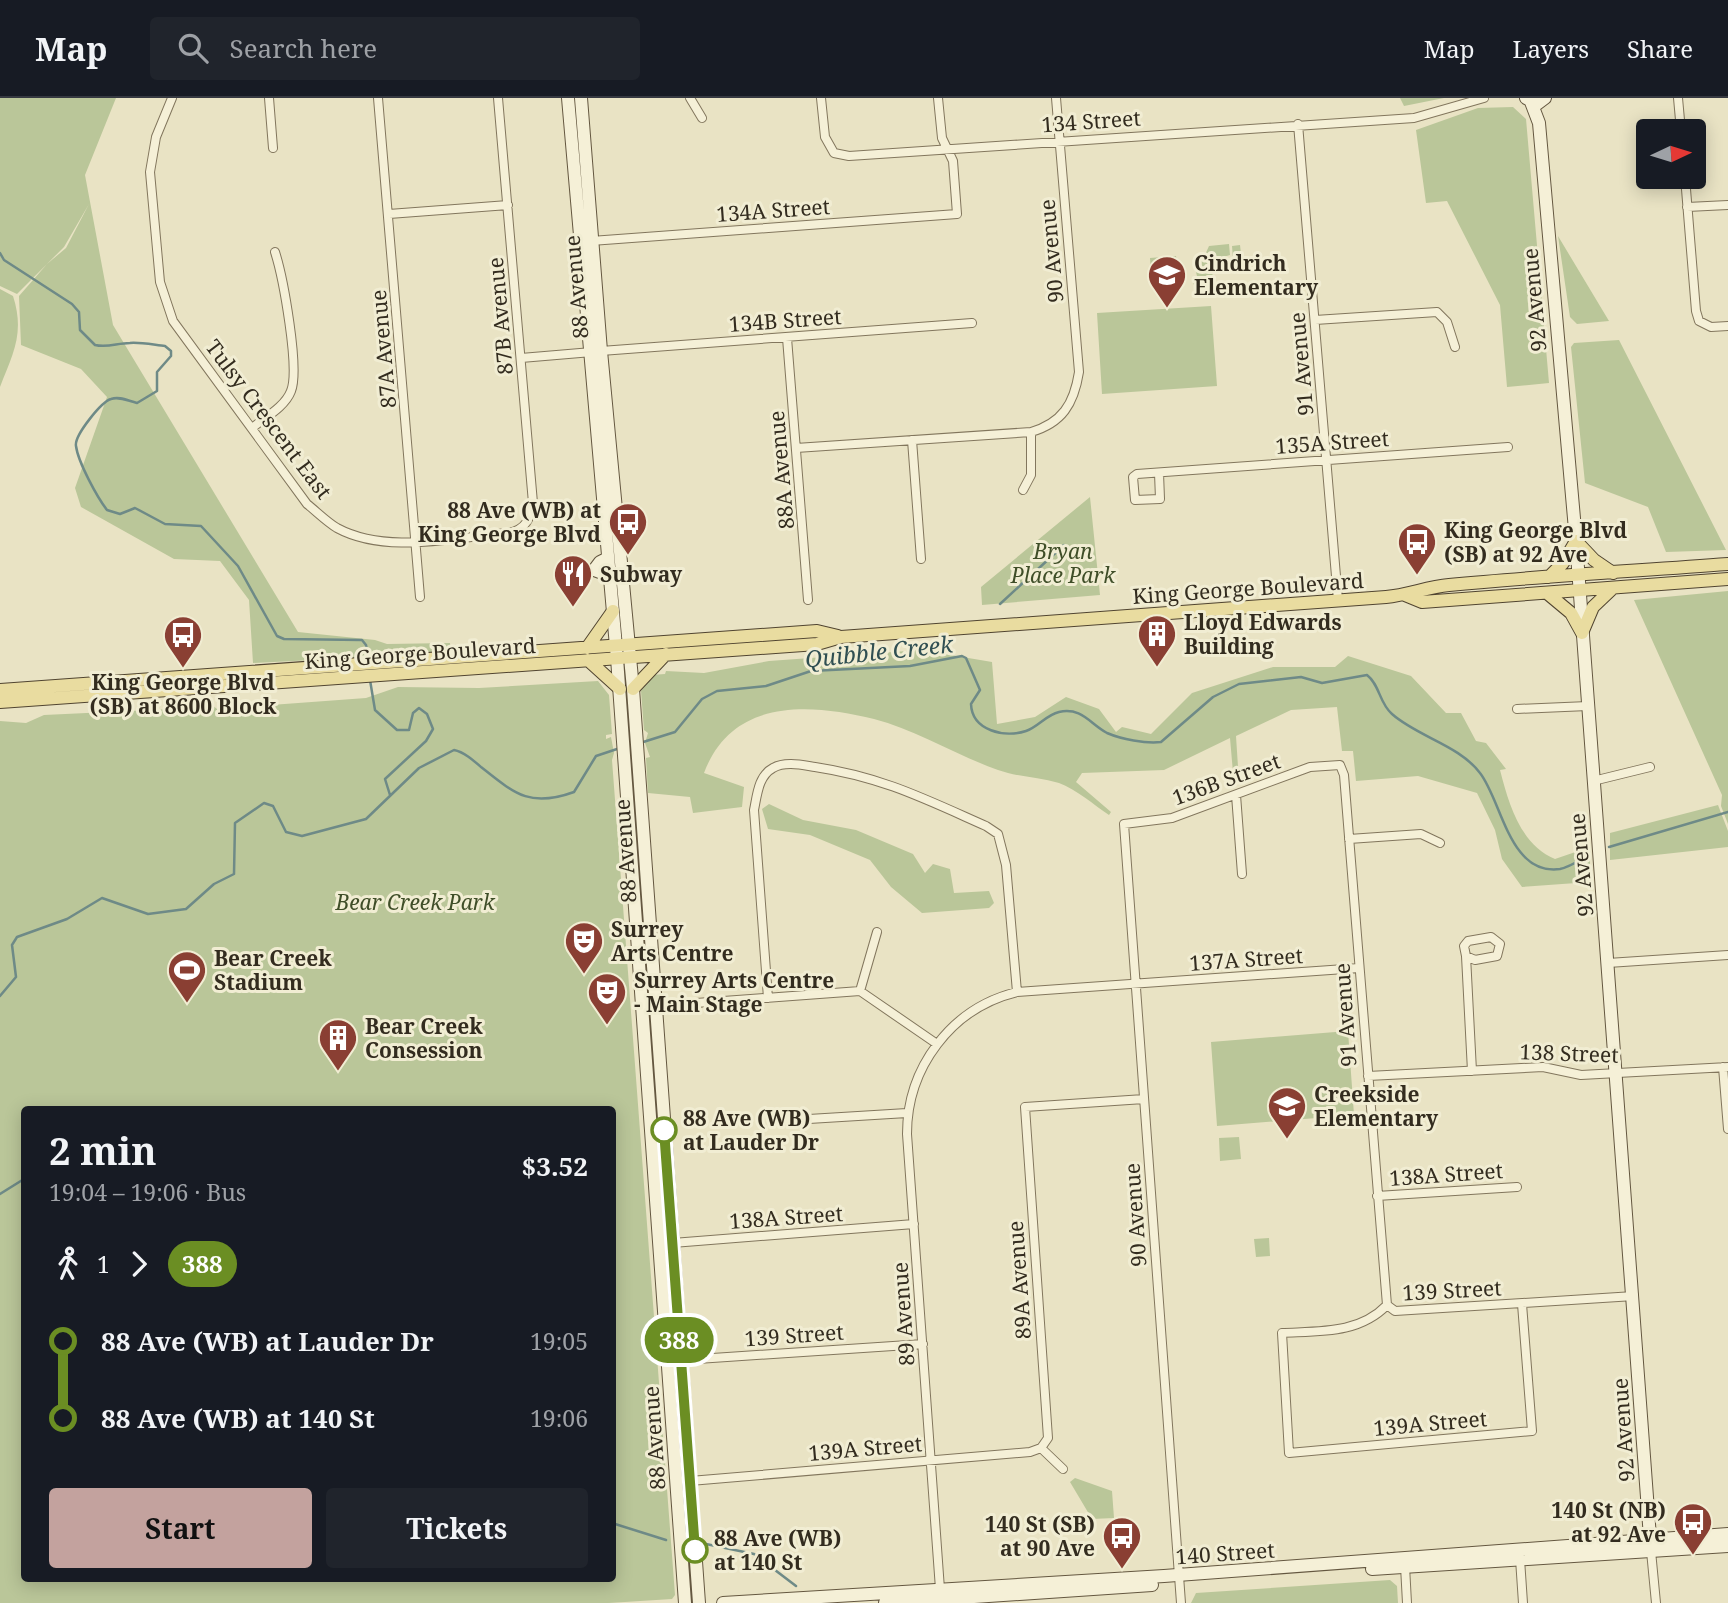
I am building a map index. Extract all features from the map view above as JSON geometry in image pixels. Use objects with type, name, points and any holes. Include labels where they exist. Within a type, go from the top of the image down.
[{"type":"main road","name":"88 Avenue","points":[[568,98],[596,351],[623,651],[642,994],[666,1244]]},
{"type":"main road","name":"88 Avenue","points":[[581,98],[608,558],[600,562],[594,570],[610,576],[613,611],[623,651]]},
{"type":"main road","name":"92 Avenue","points":[[1536,100],[1576,541],[1651,1546]]},
{"type":"main road","points":[[1549,577],[1563,563],[1576,541],[1594,560],[1613,573]]},
{"type":"main road","name":"King George Boulevard","points":[[623,651],[666,654],[817,644],[841,637],[1405,595],[1421,587],[1728,564]]},
{"type":"main road","name":"King George Boulevard","points":[[1405,595],[1422,603],[1728,579]]},
{"type":"main road","points":[[1582,633],[1593,607],[1613,588]]},
{"type":"main road","points":[[1546,593],[1571,613],[1582,633]]},
{"type":"main road","points":[[613,611],[588,654],[626,689],[666,654]]},
{"type":"main road","name":"King George Boulevard","points":[[0,690],[346,671],[588,654],[817,631],[841,637]]},
{"type":"main road","name":"King George Boulevard","points":[[0,702],[346,671]]},
{"type":"main road","name":"88 Avenue","points":[[630,746],[655,1006],[685,1603]]},
{"type":"main road","points":[[642,994],[655,1006]]},
{"type":"main road","name":"88 Avenue","points":[[674,1361],[690,1480],[699,1603]]},
{"type":"main road","name":"140 Street","points":[[723,1603],[1520,1559],[1651,1546],[1728,1534]]},
{"type":"main road","name":"140 Street","points":[[885,1603],[1454,1553],[1728,1546]]},
{"type":"main road","points":[[1405,1566],[1408,1561],[1444,1558],[1454,1553]]},
{"type":"street","name":"Tulsy Crescent East","points":[[172,98],[156,137],[150,172],[160,282],[173,321],[307,504],[336,527],[365,539],[391,543],[509,533],[522,528]]},
{"type":"street","points":[[269,98],[273,148]]},
{"type":"street","name":"87A Avenue","points":[[378,98],[420,597]]},
{"type":"street","name":"87B Avenue","points":[[498,98],[533,503],[531,516],[522,528]]},
{"type":"street","points":[[690,98],[702,118]]},
{"type":"street","name":"134 Street","points":[[821,98],[828,145],[834,153],[849,156],[1414,118],[1484,98]]},
{"type":"street","points":[[938,98],[942,138],[947,149]]},
{"type":"street","name":"90 Avenue","points":[[1031,432],[1057,420],[1073,400],[1079,372],[1056,98]]},
{"type":"street","points":[[1678,98],[1680,119]]},
{"type":"street","name":"91 Avenue","points":[[1298,124],[1338,600]]},
{"type":"street","name":"134A Street","points":[[591,241],[957,214],[953,161],[947,149]]},
{"type":"street","points":[[1686,189],[1699,321],[1711,327],[1728,326]]},
{"type":"street","points":[[389,214],[508,205]]},
{"type":"street","points":[[1687,207],[1728,205]]},
{"type":"street","points":[[251,428],[284,403],[292,390],[293,373],[284,279],[275,252]]},
{"type":"street","points":[[1314,320],[1437,312],[1447,322],[1455,347]]},
{"type":"street","name":"134B Street","points":[[521,358],[972,323]]},
{"type":"street","name":"88A Avenue","points":[[787,338],[808,600]]},
{"type":"street","points":[[796,448],[1031,432],[1031,475],[1023,490]]},
{"type":"street","points":[[912,440],[921,559]]},
{"type":"street","name":"135A Street","points":[[1159,473],[1160,499],[1135,500],[1134,475],[1327,459],[1508,447]]},
{"type":"street","points":[[1517,709],[1588,706]]},
{"type":"street","points":[[768,998],[754,810],[758,785],[772,768],[792,763],[884,781],[986,826],[998,834],[1006,865],[1017,992]]},
{"type":"street","name":"91 Avenue","points":[[1340,765],[1344,775],[1387,1305]]},
{"type":"street","name":"136B Street","points":[[1124,824],[1172,818],[1310,767],[1340,765]]},
{"type":"street","points":[[1593,781],[1650,767]]},
{"type":"street","points":[[1236,795],[1242,874]]},
{"type":"street","name":"90 Avenue","points":[[1124,824],[1181,1603]]},
{"type":"street","points":[[1349,839],[1422,834],[1440,843]]},
{"type":"street","points":[[860,992],[877,932]]},
{"type":"street","points":[[1608,963],[1728,955]]},
{"type":"street","points":[[1466,956],[1472,1071]]},
{"type":"street","name":"137A Street","points":[[1017,992],[1359,968]]},
{"type":"street","points":[[655,1006],[860,992],[937,1044]]},
{"type":"street","name":"89 Avenue","points":[[940,1589],[907,1113],[924,1063],[937,1044],[971,1012],[990,1001],[1017,992]]},
{"type":"street","name":"138 Street","points":[[1368,1076],[1543,1067],[1581,1075],[1726,1067]]},
{"type":"street","points":[[1726,1067],[1728,1129]]},
{"type":"street","name":"89A Avenue","points":[[1041,1448],[1048,1438],[1025,1107],[1144,1099]]},
{"type":"street","points":[[776,1121],[907,1113]]},
{"type":"street","name":"138A Street","points":[[1377,1196],[1517,1187]]},
{"type":"street","name":"138A Street","points":[[666,1244],[914,1224]]},
{"type":"street","name":"139 Street","points":[[1289,1453],[1282,1333],[1357,1326],[1368,1321],[1387,1305],[1395,1311],[1634,1296]]},
{"type":"street","name":"139A Street","points":[[1289,1453],[1532,1431],[1522,1304]]},
{"type":"street","name":"139 Street","points":[[674,1361],[923,1344]]},
{"type":"street","points":[[1041,1448],[1063,1469]]},
{"type":"street","name":"139A Street","points":[[690,1480],[1030,1452],[1041,1448]]},
{"type":"street","name":"92 Avenue","points":[[1651,1546],[1656,1603]]},
{"type":"street","points":[[1520,1559],[1523,1603]]},
{"type":"street","points":[[1405,1566],[1408,1603]]},
{"type":"green space","points":[[0,98],[116,98],[85,175],[113,325],[298,632],[375,640],[387,644],[450,643],[451,653],[253,663],[249,600],[220,561],[174,559],[81,507],[75,488],[107,397],[81,369],[21,345],[19,296],[47,264],[17,294],[0,286]],"holes":[[[89,204],[66,248],[47,264],[64,247]]]},
{"type":"green space","points":[[1400,98],[1444,98],[1404,106]]},
{"type":"green space","points":[[1513,107],[1526,119],[1549,383],[1507,387],[1500,305],[1447,201],[1426,203],[1416,130],[1478,108]]},
{"type":"green space","points":[[1558,236],[1609,321],[1577,324],[1570,317]]},
{"type":"green space","points":[[1229,244],[1230,255],[1220,258],[1212,273],[1214,280],[1203,293],[1193,284],[1197,276],[1194,264],[1198,258],[1204,257],[1209,246]]},
{"type":"green space","points":[[1240,245],[1243,271],[1234,271],[1232,246]]},
{"type":"green space","points":[[1176,256],[1178,270],[1151,273],[1150,258]]},
{"type":"green space","points":[[0,289],[13,296],[18,332],[0,387]]},
{"type":"green space","points":[[1211,306],[1217,386],[1102,394],[1097,313]]},
{"type":"green space","points":[[1619,340],[1726,550],[1666,552],[1648,507],[1585,483],[1571,347],[1574,343]]},
{"type":"green space","name":"Bryan Place Park","points":[[1090,497],[1100,595],[982,605],[981,587]]},
{"type":"green space","points":[[1728,591],[1728,824],[1721,806],[1722,795],[1634,600]]},
{"type":"green space","points":[[921,650],[992,662],[997,724],[1035,717],[1066,697],[1099,709],[1116,732],[1122,727],[1151,734],[1192,693],[1273,667],[1335,667],[1348,656],[1411,676],[1446,713],[1461,713],[1476,741],[1486,743],[1506,769],[1500,770],[1512,810],[1533,844],[1555,859],[1590,847],[1590,882],[1522,887],[1502,859],[1495,830],[1477,793],[1418,776],[1356,781],[1353,751],[1342,751],[1337,707],[1291,710],[1236,736],[1239,782],[1234,784],[1230,738],[1164,770],[1082,773],[1076,782],[1111,812],[1109,815],[1059,783],[998,770],[921,736],[874,719],[824,710],[775,712],[753,719],[733,731],[717,748],[704,773],[744,787],[742,807],[693,813],[690,797],[648,793],[646,758],[650,757],[645,743],[648,733],[644,730],[641,691],[651,675],[665,674],[666,671],[704,673],[769,661]]},
{"type":"green space","name":"Bear Creek Park","points":[[598,681],[609,695],[612,734],[606,735],[606,739],[611,737],[614,753],[612,760],[675,1595],[672,1599],[609,1603],[0,1603],[0,721],[26,723],[44,715],[193,708],[211,704],[217,709],[366,698],[398,687],[479,688]]},
{"type":"green space","points":[[769,804],[803,820],[856,830],[913,854],[925,873],[933,864],[950,869],[954,893],[989,891],[994,903],[989,908],[922,913],[891,887],[870,860],[810,835],[768,829],[762,809]]},
{"type":"green space","points":[[1718,805],[1728,831],[1728,847],[1610,860],[1610,833]]},
{"type":"green space","points":[[1348,1031],[1354,1115],[1217,1126],[1211,1042]]},
{"type":"green space","points":[[1239,1137],[1241,1159],[1220,1161],[1219,1138]]},
{"type":"green space","points":[[1269,1238],[1270,1256],[1256,1257],[1254,1239]]},
{"type":"green space","points":[[1075,1478],[1112,1491],[1114,1518],[1092,1519],[1070,1482]]},
{"type":"green space","points":[[1390,1580],[1397,1586],[1398,1603],[1191,1603],[1196,1593]]},
{"type":"waterway","points":[[0,253],[4,260],[72,304],[79,312],[80,330],[95,345],[142,343],[165,346],[171,351],[171,356],[157,372],[157,391],[137,403],[118,398],[107,401],[79,435],[77,453],[93,488],[107,510],[120,514],[135,508],[165,524],[201,526],[238,566],[277,636],[284,639],[362,640],[366,645],[368,660]]},
{"type":"waterway","points":[[1000,604],[1064,545]]},
{"type":"waterway","name":"Quibble Creek","points":[[640,743],[675,732],[702,699],[717,691],[766,686],[811,671],[910,666],[962,656],[966,658],[980,690],[971,704],[973,713],[977,721],[991,730],[1018,733],[1034,727],[1054,714],[1067,711],[1080,714],[1107,733],[1148,742],[1161,742],[1213,697],[1239,684],[1301,677],[1322,683],[1367,675],[1392,714],[1461,755],[1480,773],[1509,834],[1529,861],[1543,868],[1560,869],[1589,855]]},
{"type":"waterway","points":[[370,680],[375,710],[397,730],[409,730],[413,713],[419,708],[427,714],[433,729],[426,741],[385,779],[390,795]]},
{"type":"waterway","points":[[0,996],[16,977],[12,945],[17,937],[67,919],[102,898],[148,914],[186,909],[214,884],[234,874],[235,823],[264,803],[273,806],[286,832],[302,836],[366,819],[419,768],[454,750],[524,796],[546,799],[559,797],[574,792],[596,756],[620,748]]},
{"type":"waterway","name":"Quibble Creek","points":[[1609,847],[1728,812]]},
{"type":"waterway","points":[[0,1194],[21,1181]]},
{"type":"waterway","points":[[616,1524],[666,1540]]},
{"type":"waterway","points":[[706,1544],[754,1554],[796,1586]]},
{"type":"bus line","name":"388","points":[[664,1130],[695,1550]]},
{"type":"place","name":"Cindrich Elementary","points":[[1167,309]]},
{"type":"place","name":"88 Ave (WB) at King George Blvd","points":[[628,556]]},
{"type":"place","name":"King George Blvd (SB) at 92 Ave","points":[[1417,576]]},
{"type":"place","name":"Subway","points":[[573,608]]},
{"type":"place","name":"Lloyd Edwards Building","points":[[1157,668]]},
{"type":"place","name":"King George Blvd (SB) at 8600 Block","points":[[183,669]]},
{"type":"place","name":"Surrey Arts Centre","points":[[584,975]]},
{"type":"place","name":"Bear Creek Stadium","points":[[187,1004]]},
{"type":"place","name":"Surrey Arts Centre - Main Stage","points":[[607,1026]]},
{"type":"place","name":"Bear Creek Consession","points":[[338,1072]]},
{"type":"place","name":"88 Ave (WB) at Lauder Dr","points":[[664,1130]]},
{"type":"place","name":"Creekside Elementary","points":[[1287,1140]]},
{"type":"place","name":"88 Ave (WB) at 140 St","points":[[695,1550]]},
{"type":"place","name":"140 St (NB) at 92 Ave","points":[[1693,1556]]},
{"type":"place","name":"140 St (SB) at 90 Ave","points":[[1122,1570]]}]
